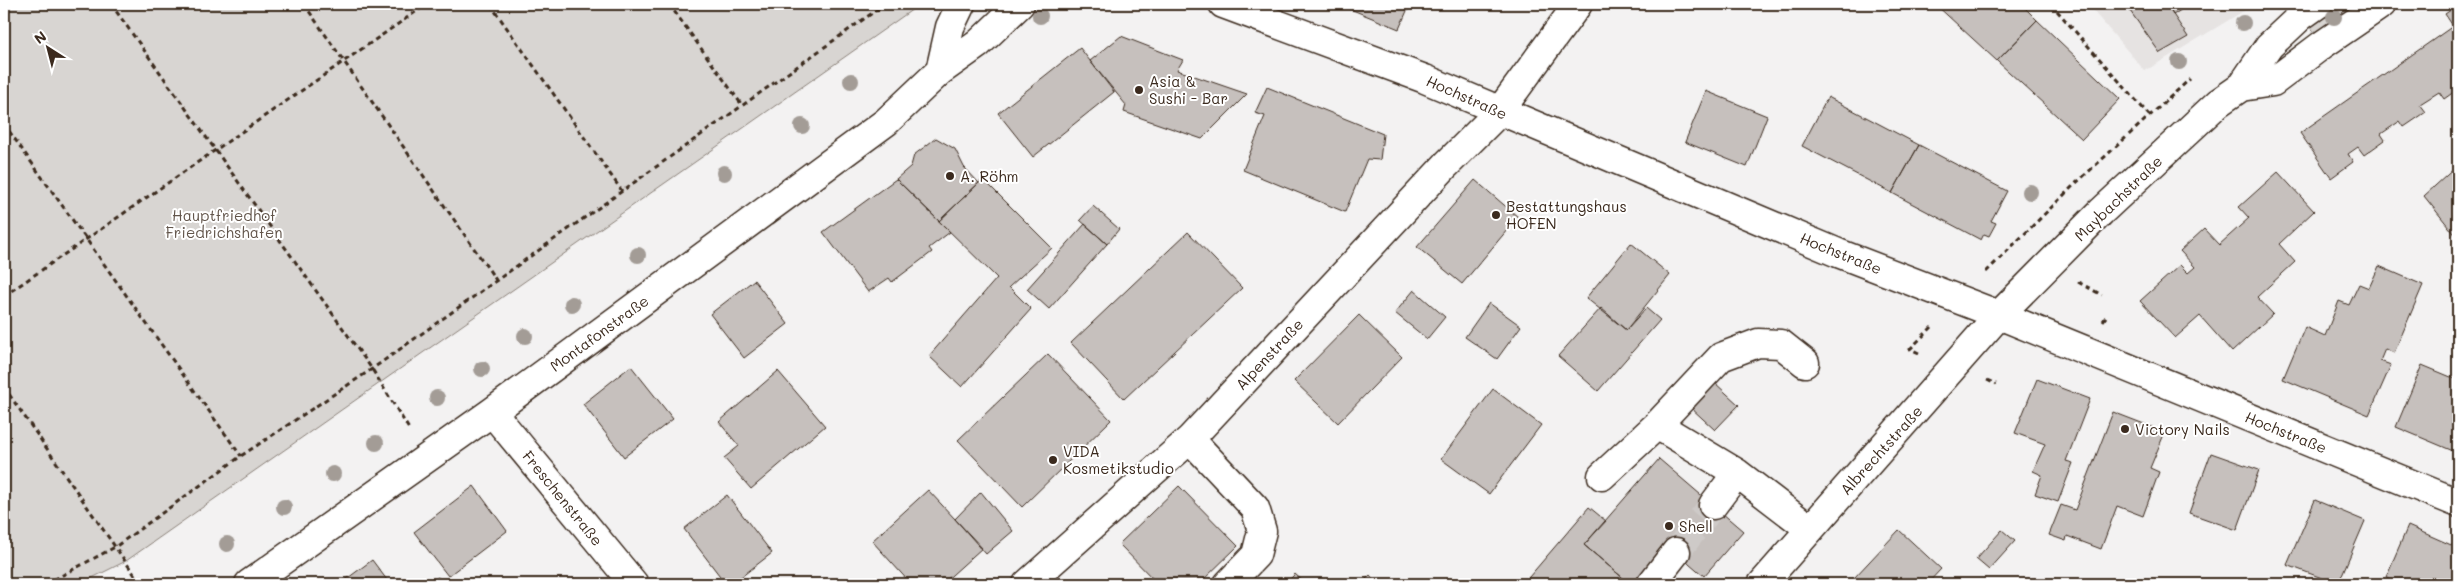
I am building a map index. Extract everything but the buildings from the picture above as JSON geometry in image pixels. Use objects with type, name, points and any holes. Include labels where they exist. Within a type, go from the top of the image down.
[{"type":"main road","points":[[940,71],[950,26],[962,4]]},
{"type":"main road","name":"Montafonstraße","points":[[249,584],[492,412],[886,122],[940,71],[978,44],[1020,4]]},
{"type":"main road","name":"Hochstraße","points":[[1223,4],[1425,79],[1499,112],[1838,253],[1999,314],[2458,503]]},
{"type":"main road","name":"Alpenstraße","points":[[1027,584],[1190,439],[1439,172],[1499,112],[1578,4]]},
{"type":"main road","name":"Maybachstraße","points":[[1999,314],[2101,212],[2218,103],[2241,86],[2269,46],[2301,16],[2318,4]]},
{"type":"main road","name":"Maybachstraße","points":[[2241,86],[2273,82],[2322,44],[2382,4]]},
{"type":"main road","name":"Albrechtstraße","points":[[1762,584],[1999,314]]},
{"type":"main road","points":[[1602,476],[1657,425],[1721,357],[1758,344],[1781,344],[1805,362]]},
{"type":"main road","name":"Freschenstraße","points":[[492,412],[634,584]]},
{"type":"main road","points":[[1657,425],[1737,473],[1810,529]]},
{"type":"main road","points":[[1190,439],[1255,508],[1262,532],[1256,555],[1228,584]]},
{"type":"main road","points":[[1713,505],[1737,473]]},
{"type":"main road","points":[[1651,584],[1676,552]]},
{"type":"path","points":[[111,4],[372,369],[412,433]]},
{"type":"path","points":[[304,4],[496,280]]},
{"type":"path","points":[[4,296],[427,4]]},
{"type":"path","points":[[490,4],[622,191]]},
{"type":"path","points":[[669,4],[742,105]]},
{"type":"path","points":[[46,584],[115,547],[241,456],[372,369],[885,4]]},
{"type":"path","points":[[2051,4],[2150,116]]},
{"type":"path","points":[[4,124],[241,456]]},
{"type":"path","points":[[4,387],[141,584]]},
{"type":"shaded area","points":[[2087,4],[2255,4],[2145,71]]},
{"type":"green space","name":"Hauptfriedhof Friedrichshafen","points":[[4,4],[917,4],[916,7],[126,561],[80,584],[4,584]]},
{"type":"green space","points":[[2344,4],[2360,4],[2315,33],[2310,26]]},
{"type":"tunnel","points":[[1676,552],[1713,505]]},
{"type":"place","name":"Asia & Sushi - Bar","points":[[1139,90]]},
{"type":"place","name":"A. Röhm","points":[[950,176]]},
{"type":"place","name":"Bestattungshaus HOFEN","points":[[1496,215]]},
{"type":"place","name":"Victory Nails","points":[[2125,429]]},
{"type":"place","name":"VIDA Kosmetikstudio","points":[[1053,460]]},
{"type":"place","name":"Shell","points":[[1669,526]]}]
